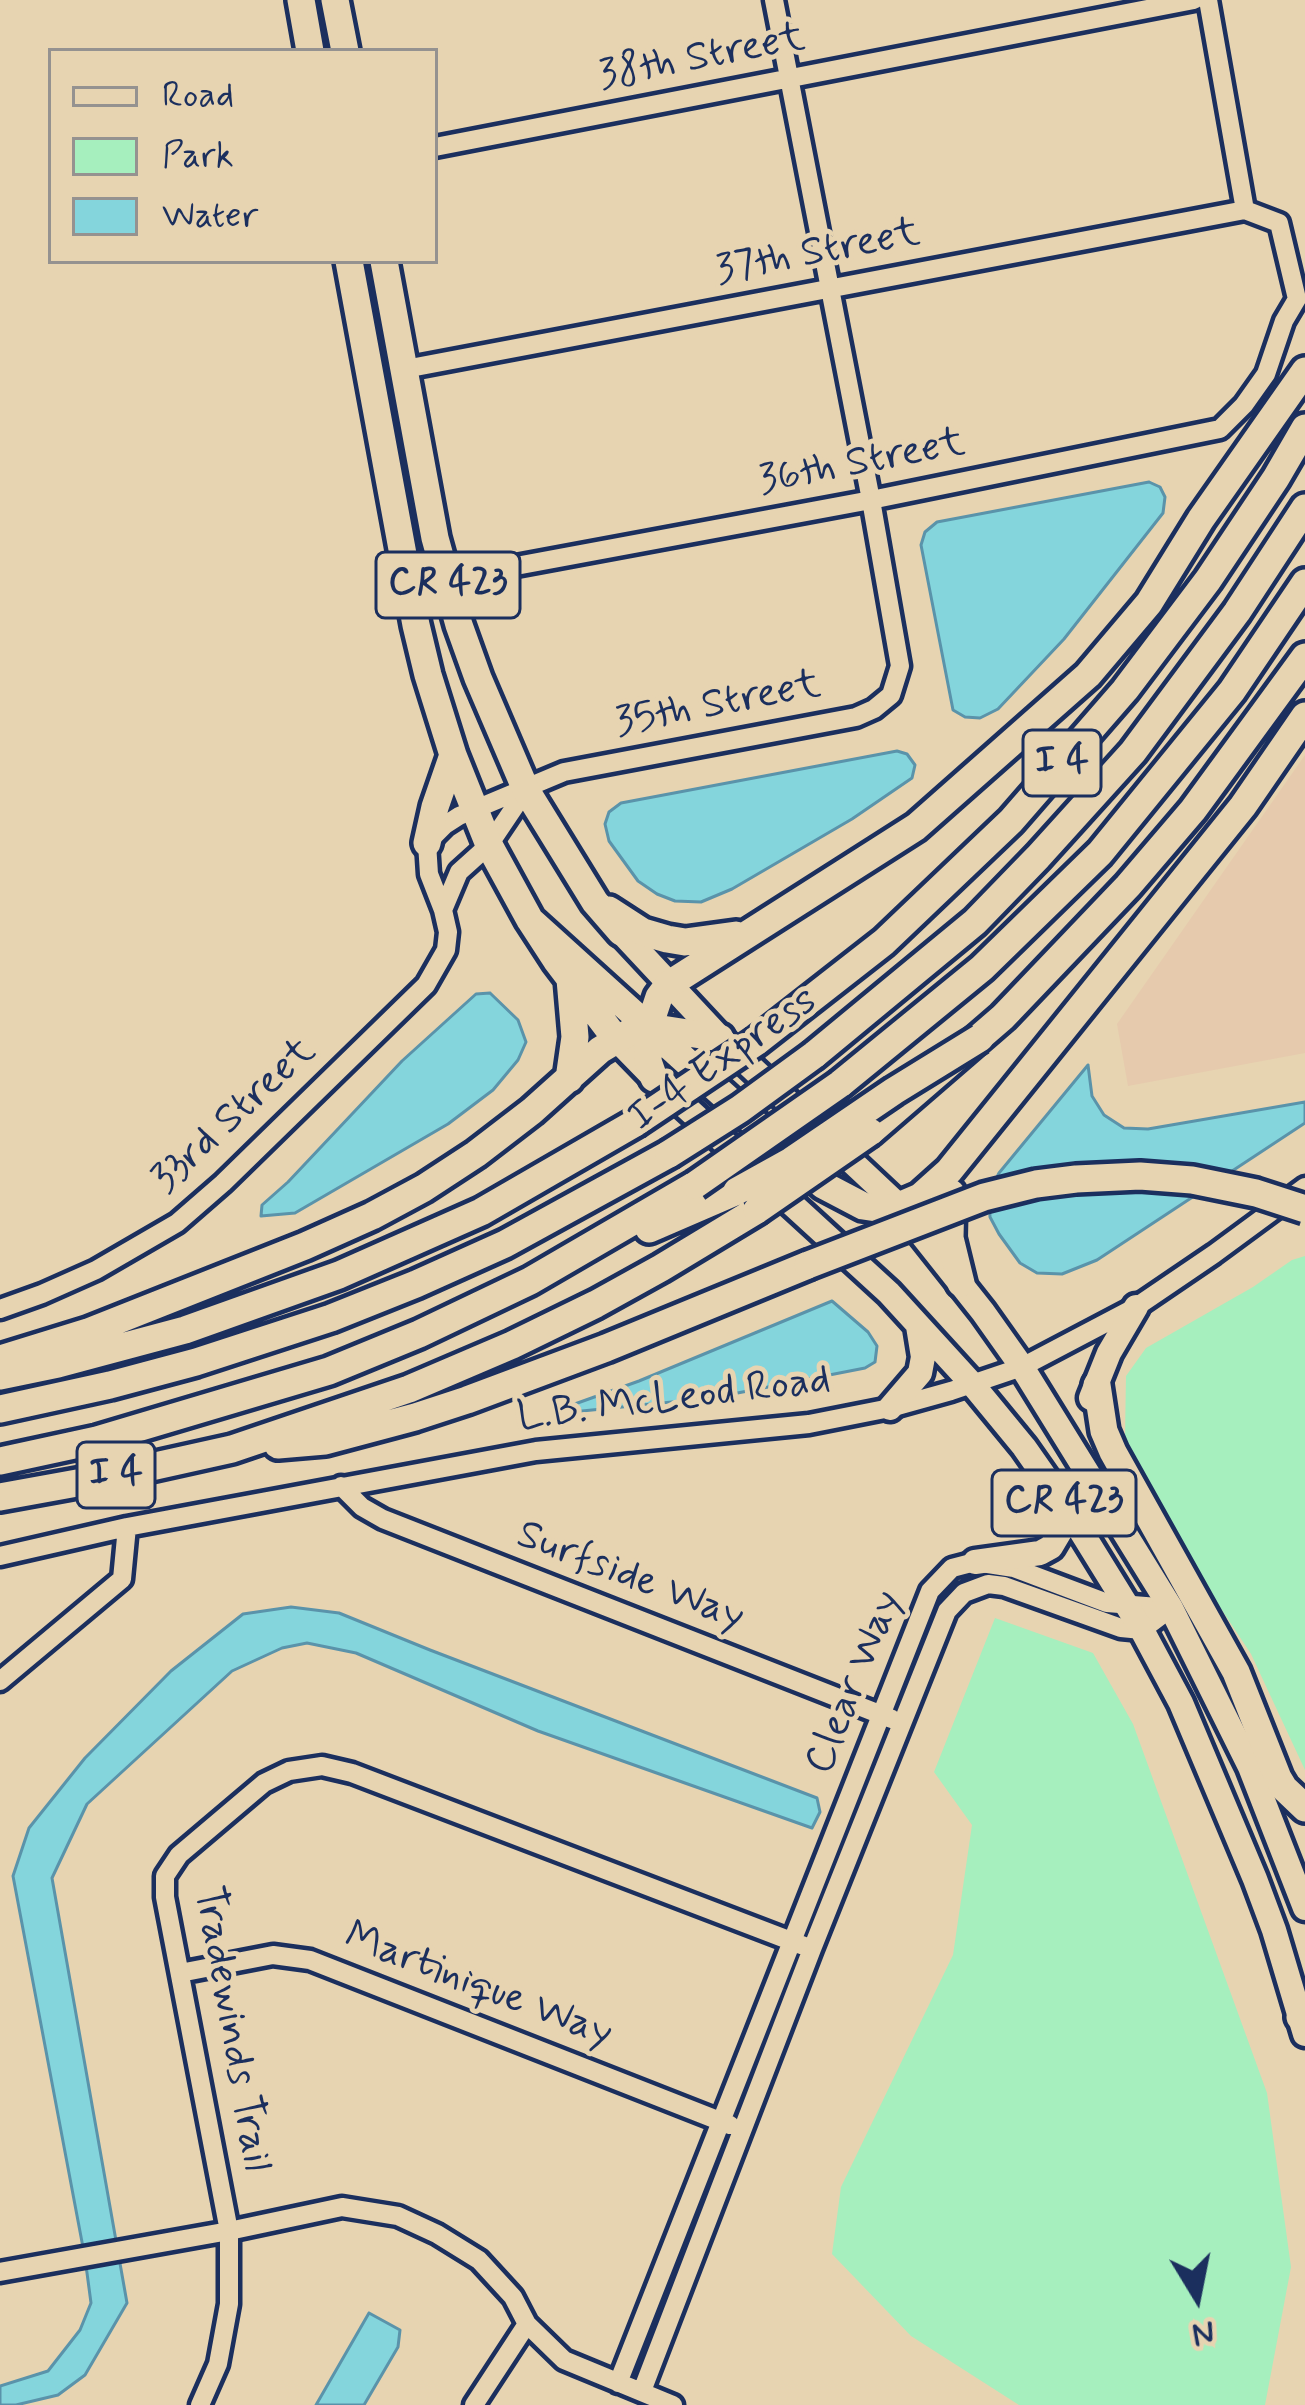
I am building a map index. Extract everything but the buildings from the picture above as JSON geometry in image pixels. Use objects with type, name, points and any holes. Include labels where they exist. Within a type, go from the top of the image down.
[{"type":"highway","points":[[301,0],[309,48]]},
{"type":"highway","points":[[335,0],[344,48]]},
{"type":"highway","name":"CR 423","points":[[350,264],[416,625],[453,755],[489,845],[530,920],[616,1039]]},
{"type":"highway","name":"CR 423","points":[[385,264],[435,538],[478,678],[526,790],[595,902],[621,932]]},
{"type":"highway","points":[[359,314],[405,369]]},
{"type":"highway","points":[[654,1078],[648,1061],[649,1027],[668,985],[916,827],[1088,675],[1149,603],[1305,370]]},
{"type":"highway","name":"I 4","points":[[0,1376],[185,1330],[339,1275],[481,1212],[635,1123],[756,1042],[884,942],[1011,821],[1125,690],[1208,580],[1305,428]]},
{"type":"highway","name":"I-4 Express","points":[[0,1408],[196,1362],[416,1285],[505,1244],[669,1154],[740,1109],[814,1055],[975,922],[1038,857],[1133,752],[1237,612],[1305,508]]},
{"type":"highway","name":"I-4 Express","points":[[0,1461],[98,1440],[329,1371],[530,1281],[695,1185],[840,1084],[982,968],[1100,854],[1232,691],[1305,584]]},
{"type":"highway","name":"I 4","points":[[0,1498],[232,1449],[409,1389],[512,1346],[661,1268],[747,1201],[870,1132],[980,1038],[1051,969],[1178,827],[1305,657]]},
{"type":"highway","points":[[530,920],[824,1185],[862,1206],[899,1206],[934,1186],[965,1150],[1243,806],[1305,716]]},
{"type":"highway","points":[[427,843],[453,755]]},
{"type":"highway","points":[[595,902],[643,932],[667,939],[712,940],[754,932]]},
{"type":"highway","points":[[569,1078],[575,1037],[570,979]]},
{"type":"highway","points":[[0,1359],[88,1332],[372,1216],[476,1154],[616,1039],[649,1027],[720,1038]]},
{"type":"highway","points":[[530,1281],[747,1201],[790,1161],[980,1038]]},
{"type":"highway","points":[[961,1283],[948,1215],[965,1150]]},
{"type":"highway","points":[[232,1449],[325,1441],[433,1412],[973,1201],[1036,1184],[1140,1176],[1192,1180],[1305,1209]]},
{"type":"highway","points":[[1097,1384],[1104,1431],[1113,1452],[1236,1672],[1284,1788],[1305,1808]]},
{"type":"main road","name":"CR 423","points":[[621,932],[720,1038],[899,1206],[1022,1367],[1171,1608],[1250,1767],[1305,1908]]},
{"type":"main road","name":"CR 423","points":[[616,1039],[889,1294],[1024,1447],[1128,1607],[1181,1703],[1233,1821],[1304,2020]]},
{"type":"main road","points":[[1136,1307],[1109,1353],[1089,1410],[1093,1433],[1136,1520],[1136,1552]]},
{"type":"main road","points":[[890,1408],[920,1373],[923,1357],[917,1324]]},
{"type":"main road","points":[[975,1562],[1040,1553],[1051,1546],[1064,1525],[1066,1507]]},
{"type":"street","points":[[775,0],[871,500]]},
{"type":"street","name":"38th Street","points":[[438,147],[1194,0]]},
{"type":"street","points":[[1208,0],[1245,210]]},
{"type":"street","name":"37th Street","points":[[405,369],[1245,210]]},
{"type":"street","name":"36th Street","points":[[446,579],[1220,429],[1266,374],[1284,321],[1297,299],[1279,223],[1245,210]]},
{"type":"street","name":"35th Street","points":[[526,790],[564,772],[856,717],[891,695],[900,666],[871,500]]},
{"type":"street","points":[[427,843],[452,820],[526,790]]},
{"type":"street","name":"33rd Street","points":[[443,910],[459,872],[489,845],[526,790]]},
{"type":"street","name":"33rd Street","points":[[0,1309],[67,1283],[177,1223],[224,1184],[427,985],[446,950],[448,932],[428,874],[427,843]]},
{"type":"street","name":"L.B. McLeod Road","points":[[0,1556],[127,1527],[536,1451],[809,1424],[974,1385],[1022,1367],[1136,1307],[1305,1186]]},
{"type":"street","name":"Surfside Way","points":[[341,1486],[383,1519],[902,1723]]},
{"type":"street","points":[[0,1681],[122,1579],[127,1527]]},
{"type":"street","points":[[975,1562],[1014,1568],[1107,1603],[1171,1608]]},
{"type":"street","name":"Clear Way","points":[[617,2383],[930,1591],[952,1568],[975,1562]]},
{"type":"street","name":"Clear Way","points":[[642,2392],[947,1611],[974,1587],[988,1584],[1121,1628],[1142,1630]]},
{"type":"street","points":[[1142,1630],[1171,1608]]},
{"type":"street","name":"Tradewinds Trail","points":[[200,2405],[218,2364],[230,2304],[229,2231],[165,1897],[165,1876],[179,1855],[264,1783],[322,1766],[352,1773],[812,1949]]},
{"type":"street","name":"Martinique Way","points":[[180,1973],[273,1955],[310,1960],[742,2132]]},
{"type":"street","points":[[0,2272],[342,2207],[398,2216],[479,2260],[513,2297],[527,2324],[564,2360],[673,2405]]},
{"type":"street","points":[[474,2405],[527,2324]]},
{"type":"shaded area","points":[[1305,755],[1305,1053],[1128,1086],[1117,1024]]},
{"type":"green space","points":[[1305,1256],[1305,1770],[1251,1654],[1192,1565],[1125,1437],[1126,1376],[1146,1348]]},
{"type":"green space","points":[[995,1618],[1093,1653],[1133,1724],[1267,2093],[1291,2267],[1265,2405],[1019,2405],[911,2336],[832,2254],[841,2187],[953,1955],[972,1825],[934,1772]]},
{"type":"water","points":[[1149,482],[1160,487],[1165,497],[1163,513],[1064,639],[998,709],[980,718],[953,710],[921,545],[925,532],[937,522]]},
{"type":"water","points":[[897,751],[907,754],[915,765],[912,778],[852,819],[701,902],[675,901],[657,894],[638,881],[609,841],[605,824],[609,812],[621,803]]},
{"type":"water","points":[[490,993],[518,1020],[526,1042],[518,1060],[493,1090],[448,1124],[295,1213],[261,1216],[262,1205],[402,1061],[476,994]]},
{"type":"water","points":[[1088,1065],[1092,1096],[1104,1115],[1124,1128],[1148,1129],[1305,1102],[1305,1123],[1097,1260],[1062,1274],[1037,1273],[1020,1263],[999,1234],[990,1217],[989,1194],[999,1173]]},
{"type":"water","points":[[832,1301],[877,1346],[875,1362],[865,1368],[712,1398],[558,1410],[639,1381]]},
{"type":"water","points":[[291,1607],[339,1613],[817,1798],[820,1812],[812,1828],[538,1731],[356,1653],[307,1643],[282,1648],[232,1671],[87,1804],[52,1878],[127,2303],[85,2375],[58,2395],[0,2405],[0,2386],[48,2371],[80,2330],[91,2303],[13,1876],[29,1828],[85,1758],[171,1671],[243,1614]]},
{"type":"water","points":[[369,2313],[400,2330],[398,2347],[364,2405],[316,2405]]}]
